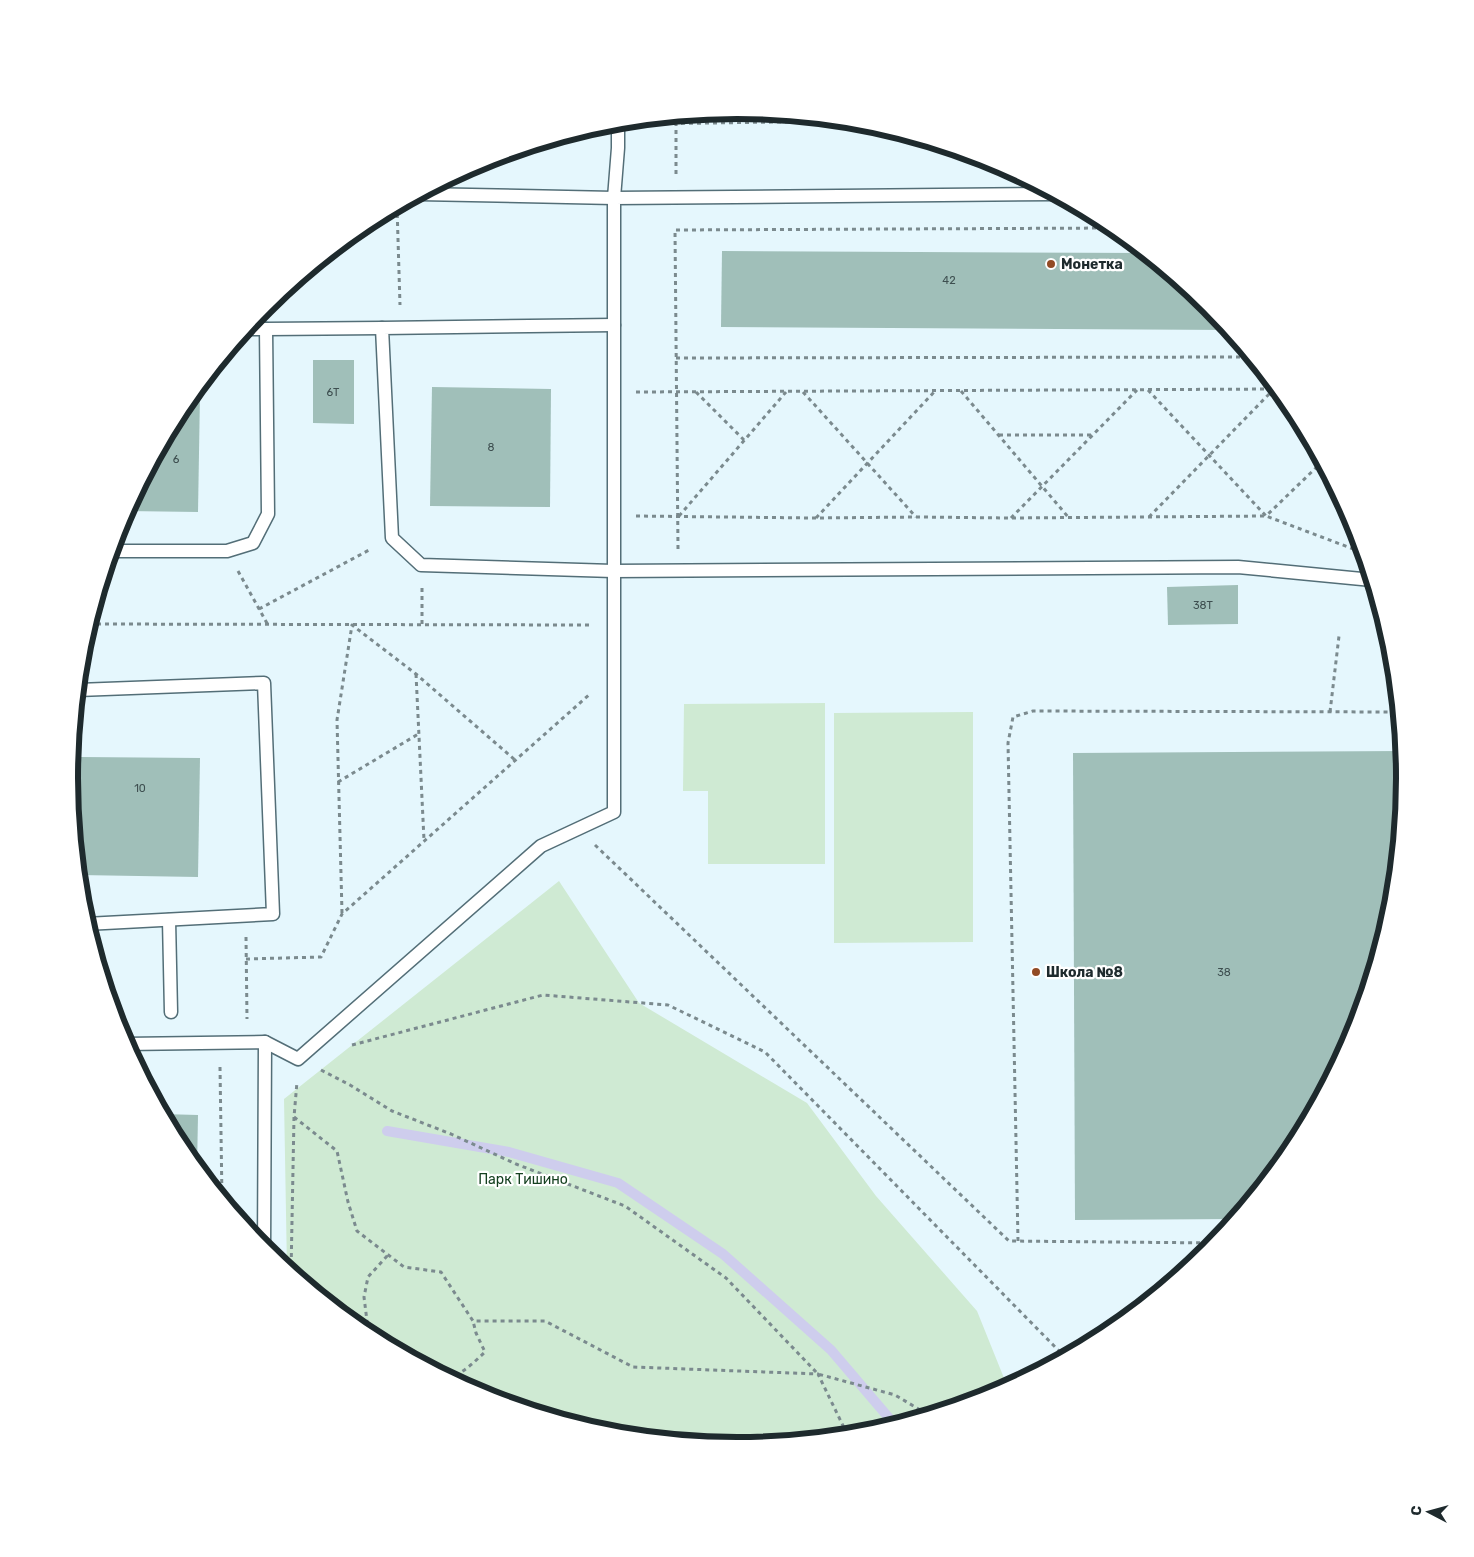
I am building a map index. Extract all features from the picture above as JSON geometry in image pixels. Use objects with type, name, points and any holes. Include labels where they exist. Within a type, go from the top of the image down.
[{"type":"lane","points":[[134,1044],[265,1042],[298,1058],[541,846],[614,812],[614,198],[618,130]]},
{"type":"lane","points":[[431,194],[614,198],[1042,194]]},
{"type":"lane","points":[[255,329],[614,325]]},
{"type":"lane","points":[[382,328],[392,538],[421,565],[614,571],[1238,567],[1366,579]]},
{"type":"lane","points":[[118,551],[227,551],[253,543],[268,514],[266,329]]},
{"type":"lane","points":[[83,690],[264,683],[273,914],[94,924]]},
{"type":"lane","points":[[169,920],[171,1012]]},
{"type":"lane","points":[[264,1238],[265,1042]]},
{"type":"path","points":[[672,123],[793,121]]},
{"type":"path","points":[[397,213],[401,328]]},
{"type":"path","points":[[678,570],[676,230],[1100,228]]},
{"type":"path","points":[[676,358],[1244,357]]},
{"type":"path","points":[[613,392],[1269,389]]},
{"type":"path","points":[[961,390],[1069,518]]},
{"type":"path","points":[[1011,518],[1137,390]]},
{"type":"path","points":[[1148,390],[1266,516]]},
{"type":"path","points":[[678,516],[786,391]]},
{"type":"path","points":[[815,518],[935,391]]},
{"type":"path","points":[[696,392],[744,440]]},
{"type":"path","points":[[802,392],[916,517]]},
{"type":"path","points":[[1149,518],[1272,393]]},
{"type":"path","points":[[998,435],[1093,435]]},
{"type":"path","points":[[1266,516],[1317,467]]},
{"type":"path","points":[[614,515],[815,518],[1266,516],[1355,550]]},
{"type":"path","points":[[259,609],[392,538]]},
{"type":"path","points":[[227,551],[268,625]]},
{"type":"path","points":[[421,565],[422,625]]},
{"type":"path","points":[[96,624],[593,625],[613,623]]},
{"type":"path","points":[[352,625],[416,674],[515,760]]},
{"type":"path","points":[[342,914],[336,720],[352,625]]},
{"type":"path","points":[[1330,712],[1339,636]]},
{"type":"path","points":[[416,674],[424,840]]},
{"type":"path","points":[[246,959],[321,957],[342,914],[590,693]]},
{"type":"path","points":[[1018,1241],[1008,743],[1013,718],[1033,711],[1393,712]]},
{"type":"path","points":[[338,782],[420,733]]},
{"type":"path","points":[[579,828],[614,865],[1009,1241],[1205,1243]]},
{"type":"path","points":[[245,916],[248,1042]]},
{"type":"path","points":[[345,1046],[543,995],[668,1005],[765,1052],[1061,1353]]},
{"type":"path","points":[[220,1042],[222,1190]]},
{"type":"path","points":[[292,1265],[294,1118],[298,1058],[350,1085],[392,1111],[451,1134],[516,1164],[625,1206],[726,1278],[818,1374],[844,1429]]},
{"type":"path","points":[[294,1118],[337,1151],[348,1202],[357,1231],[404,1267],[441,1272],[474,1321],[476,1332],[485,1352],[456,1375]]},
{"type":"path","points":[[366,1323],[364,1297],[368,1277],[388,1254]]},
{"type":"path","points":[[474,1321],[545,1321],[633,1367],[818,1374],[895,1395],[923,1411]]},
{"type":"green space","points":[[825,703],[825,864],[708,864],[708,791],[683,791],[684,704]]},
{"type":"green space","points":[[973,712],[973,942],[834,943],[834,713]]},
{"type":"green space","name":"Парк Тишино","points":[[559,881],[639,1003],[807,1103],[876,1196],[977,1311],[1005,1381],[949,1403],[908,1416],[866,1425],[780,1437],[737,1438],[694,1437],[608,1425],[566,1416],[485,1388],[407,1350],[371,1327],[336,1302],[287,1260],[284,1099]]},
{"type":"building","points":[[722,251],[1135,253],[1172,283],[1220,330],[721,327]]},
{"type":"building","points":[[313,360],[354,360],[354,424],[313,423]]},
{"type":"building","points":[[432,387],[551,389],[550,507],[430,506]]},
{"type":"building","points":[[200,397],[198,512],[135,511],[166,449]]},
{"type":"building","points":[[1238,585],[1238,624],[1168,625],[1167,587]]},
{"type":"building","points":[[1395,751],[1395,822],[1391,865],[1384,907],[1362,990],[1346,1031],[1308,1108],[1260,1180],[1227,1219],[1075,1220],[1073,753]]},
{"type":"building","points":[[81,757],[200,758],[198,877],[85,875],[80,830]]},
{"type":"building","points":[[170,1114],[198,1115],[197,1157]]},
{"type":"waterway","points":[[387,1131],[509,1152],[618,1183],[723,1254],[831,1350],[891,1420]]},
{"type":"place","name":"Монетка","points":[[1051,264]]},
{"type":"place","name":"Школа №8","points":[[1036,972]]}]
